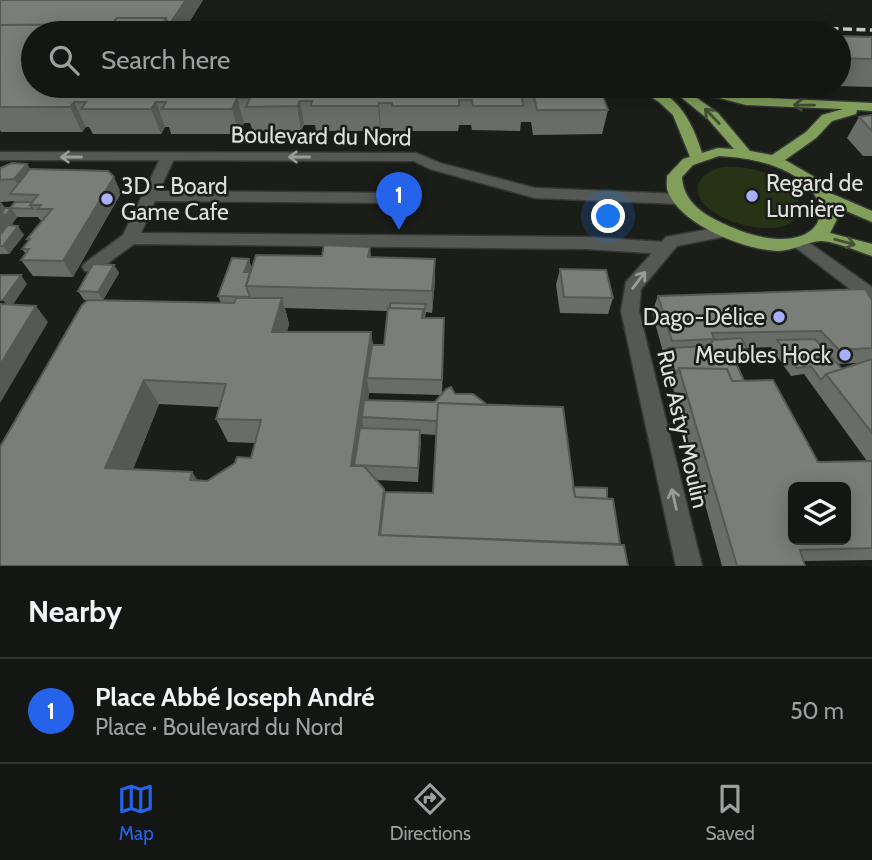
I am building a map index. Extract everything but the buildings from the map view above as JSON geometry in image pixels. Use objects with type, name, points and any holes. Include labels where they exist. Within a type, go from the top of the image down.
[{"type":"main road","points":[[662,98],[684,118],[696,156]]},
{"type":"main road","points":[[689,98],[713,116],[745,153]]},
{"type":"main road","points":[[735,98],[746,101],[872,108]]},
{"type":"main road","points":[[775,160],[811,135],[827,118],[844,112],[872,108]]},
{"type":"main road","points":[[718,152],[745,153],[775,160],[813,182],[825,195],[831,210],[829,224],[819,235],[801,243],[776,245],[748,241],[721,232],[695,216],[679,199],[674,185],[676,173],[684,163],[696,156],[718,152]]},
{"type":"main road","points":[[825,195],[872,218]]},
{"type":"main road","points":[[819,235],[872,250]]},
{"type":"street","name":"Boulevard du Nord","points":[[3,163],[18,156],[416,157],[435,166],[535,193],[679,199]]},
{"type":"street","points":[[91,267],[130,238],[168,157]]},
{"type":"street","points":[[150,196],[396,198]]},
{"type":"street","points":[[130,238],[587,243],[664,248],[672,241],[721,232]]},
{"type":"street","points":[[801,243],[872,296]]},
{"type":"street","name":"Rue Asty-Moulin","points":[[664,248],[632,287],[631,311],[689,566]]},
{"type":"green space","points":[[722,167],[754,170],[784,183],[798,200],[798,215],[786,225],[765,228],[741,224],[718,215],[703,202],[698,188],[704,176]]},
{"type":"railway","points":[[851,29],[872,30]]},
{"type":"place","name":"Regard de Lumière","points":[[752,196]]},
{"type":"place","name":"3D - Board Game Cafe","points":[[107,199]]},
{"type":"place","name":"Place Abbé Joseph André","points":[[399,230]]},
{"type":"place","name":"Dago-Délice","points":[[779,317]]},
{"type":"place","name":"Meubles Hock","points":[[845,355]]}]
